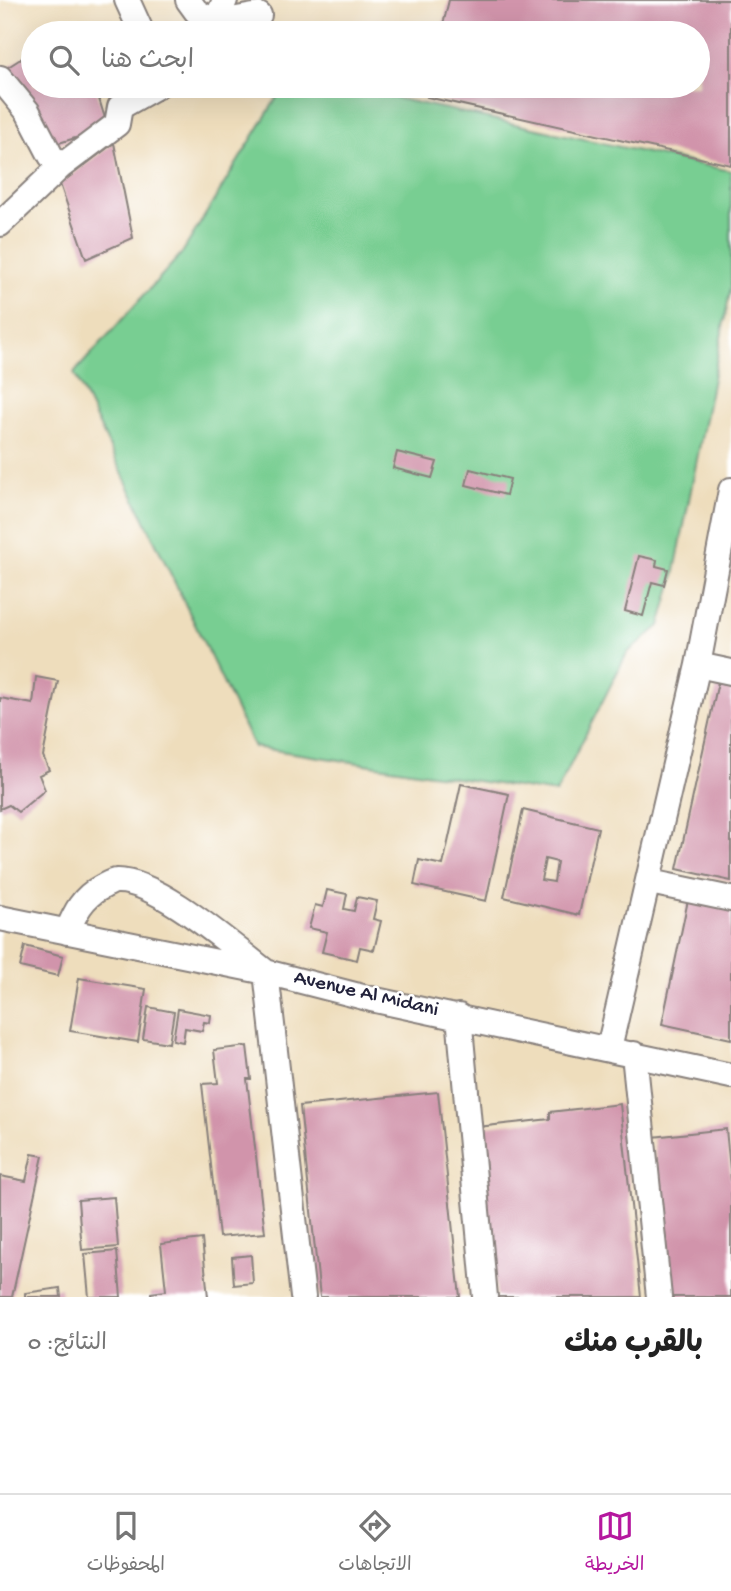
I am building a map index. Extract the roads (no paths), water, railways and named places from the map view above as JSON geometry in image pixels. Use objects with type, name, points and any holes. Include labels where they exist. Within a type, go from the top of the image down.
[{"type":"street","points":[[128,0],[137,21]]},
{"type":"street","points":[[188,0],[205,21]]},
{"type":"street","points":[[215,21],[225,0]]},
{"type":"street","points":[[228,21],[264,5]]},
{"type":"street","points":[[0,78],[27,112],[60,167]]},
{"type":"street","points":[[0,223],[60,167],[117,124],[120,107],[136,98]]},
{"type":"street","points":[[609,1048],[698,665],[731,490]]},
{"type":"street","points":[[698,665],[731,672]]},
{"type":"street","points":[[67,932],[75,911],[91,892],[115,881],[143,886],[191,916],[265,972],[303,1297]]},
{"type":"street","points":[[649,882],[731,899]]},
{"type":"street","name":"Avenue Al Midani","points":[[0,918],[265,972],[371,999],[731,1076]]},
{"type":"street","points":[[459,1016],[485,1297]]},
{"type":"street","points":[[634,1054],[659,1297]]}]
